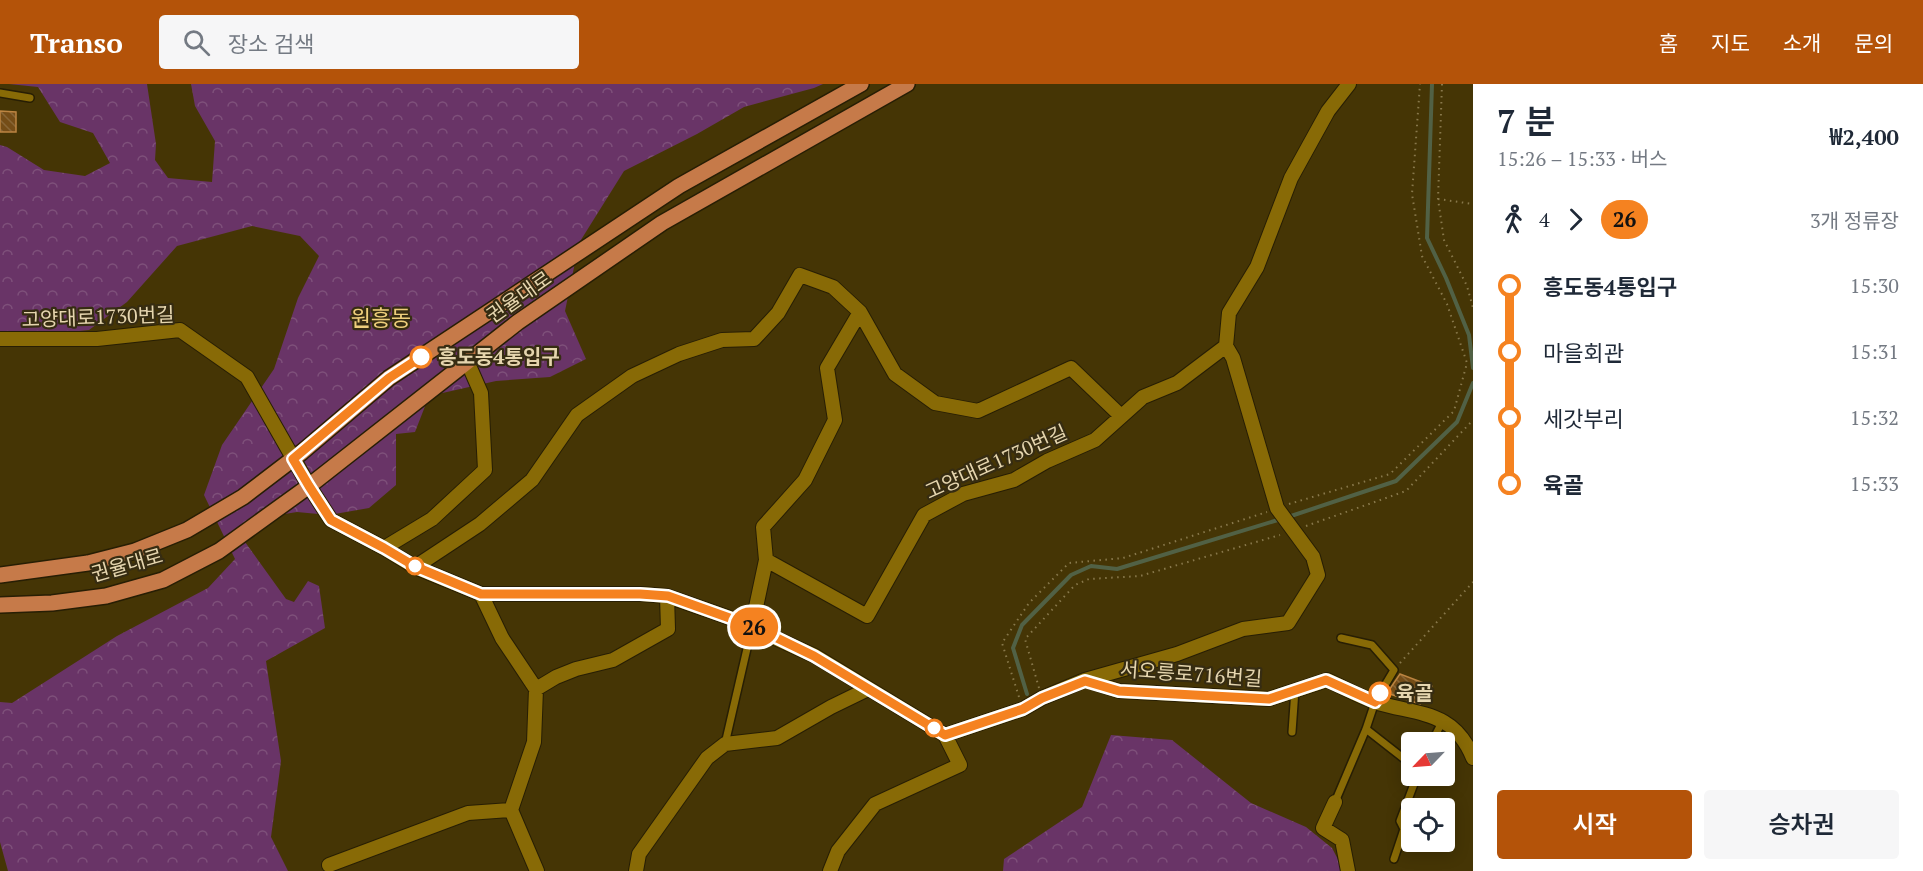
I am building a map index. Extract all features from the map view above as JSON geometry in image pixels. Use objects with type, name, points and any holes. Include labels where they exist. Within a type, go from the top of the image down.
[{"type":"main road","name":"권율대로","points":[[0,575],[88,563],[135,550],[187,530],[243,497],[293,459],[389,378],[680,186],[861,84]]},
{"type":"main road","name":"권율대로","points":[[0,605],[52,603],[106,596],[163,580],[219,551],[309,486],[518,322],[662,223],[908,84]]},
{"type":"street","points":[[1284,519],[1248,416],[1233,358],[1226,346],[1229,313],[1257,267],[1291,178],[1328,111],[1349,84]]},
{"type":"street","points":[[416,567],[480,524],[532,480],[577,415],[632,376],[679,354],[722,340],[754,339],[778,312],[800,275],[833,287],[860,312],[895,375],[935,403],[978,411],[1071,368],[1121,416]]},
{"type":"street","points":[[752,626],[766,560],[763,527],[805,480],[835,420],[827,368],[860,312]]},
{"type":"street","name":"고양대로1730번길","points":[[0,339],[96,339],[180,330],[247,377],[293,459],[331,520],[416,567],[481,594],[668,596],[752,626],[814,656],[945,735]]},
{"type":"street","name":"고양대로1730번길","points":[[766,560],[867,616],[924,515],[963,494],[1014,480],[1047,460],[1095,440],[1143,398],[1177,383],[1226,346]]},
{"type":"street","points":[[384,548],[432,519],[485,470],[481,393],[467,361]]},
{"type":"street","name":"서오릉로716번길","points":[[1085,681],[1177,654],[1243,629],[1288,623],[1318,575],[1313,557],[1284,519]]},
{"type":"street","points":[[481,594],[502,638],[536,689],[534,742],[511,810],[537,871]]},
{"type":"street","points":[[536,689],[576,669],[613,660],[668,628],[668,596]]},
{"type":"street","name":"서오릉로716번길","points":[[1085,681],[1119,691],[1269,699],[1326,680],[1375,702],[1443,720],[1467,742],[1473,758]]},
{"type":"street","points":[[830,871],[838,852],[874,804],[960,765],[945,735],[1023,709],[1042,698],[1085,681]]},
{"type":"street","points":[[636,871],[639,854],[707,758],[725,744],[777,738],[868,689]]},
{"type":"street","points":[[1335,802],[1323,828],[1342,840],[1348,871]]},
{"type":"street","points":[[329,865],[468,813],[511,810]]},
{"type":"lane","points":[[0,93],[30,98]]},
{"type":"lane","points":[[725,744],[752,626]]},
{"type":"lane","points":[[1335,802],[1375,702],[1394,670],[1372,645],[1341,638]]},
{"type":"lane","points":[[1292,732],[1295,690]]},
{"type":"lane","points":[[1437,732],[1443,720]]},
{"type":"lane","points":[[1366,729],[1401,756]]},
{"type":"lane","points":[[1394,859],[1404,829],[1400,820],[1413,786]]},
{"type":"path","points":[[1042,698],[1025,639],[1075,585],[1089,579],[1140,576],[1390,474],[1454,411],[1467,363],[1448,304],[1422,256],[1412,194],[1420,84]]},
{"type":"path","points":[[1442,84],[1438,199],[1444,240],[1467,286],[1473,308]]},
{"type":"path","points":[[1438,199],[1473,204]]},
{"type":"path","points":[[1023,709],[1002,643],[1029,603],[1070,563],[1123,558],[1406,491],[1473,420]]},
{"type":"path","points":[[1394,670],[1473,582]]},
{"type":"green space","points":[[9,84],[147,84],[156,144],[155,160],[168,178],[212,182],[215,141],[195,106],[191,84],[823,84],[744,107],[624,171],[579,243],[565,311],[586,359],[550,377],[496,381],[429,396],[415,432],[396,434],[396,485],[369,508],[329,515],[297,512],[260,518],[248,529],[245,542],[286,599],[294,602],[308,581],[319,586],[325,628],[266,661],[281,761],[271,837],[288,871],[8,871],[0,842],[0,702],[12,703],[117,636],[208,588],[235,559],[204,495],[222,445],[274,369],[298,298],[319,256],[300,236],[252,226],[177,246],[127,302],[89,330],[0,339],[0,145],[44,170],[85,176],[110,163],[93,133],[60,122],[38,87]]},
{"type":"green space","points":[[1111,735],[1172,740],[1251,803],[1306,827],[1332,848],[1344,871],[1003,871],[1004,859],[1082,807]]},
{"type":"building","points":[[0,111],[16,112],[16,132],[0,132]]},
{"type":"building","points":[[1400,674],[1432,686],[1420,704],[1387,693]]},
{"type":"waterway","points":[[1432,84],[1427,238],[1469,335],[1473,368]]},
{"type":"waterway","points":[[1288,517],[1396,481],[1457,422],[1473,383]]},
{"type":"waterway","points":[[1027,694],[1013,648],[1022,625],[1071,575],[1091,566],[1117,569],[1281,519]]},
{"type":"bus line","name":"26","points":[[421,357],[389,378],[293,459],[331,520],[416,567],[481,594],[668,596],[752,626],[814,656],[945,735],[1023,709],[1042,698],[1085,681],[1119,691],[1269,699],[1326,680],[1375,702],[1380,693]]},
{"type":"place","name":"흥도동4통입구","points":[[421,357]]},
{"type":"place","name":"육골","points":[[1380,693]]},
{"type":"district","name":"원흥동","points":[[381,318]]}]
